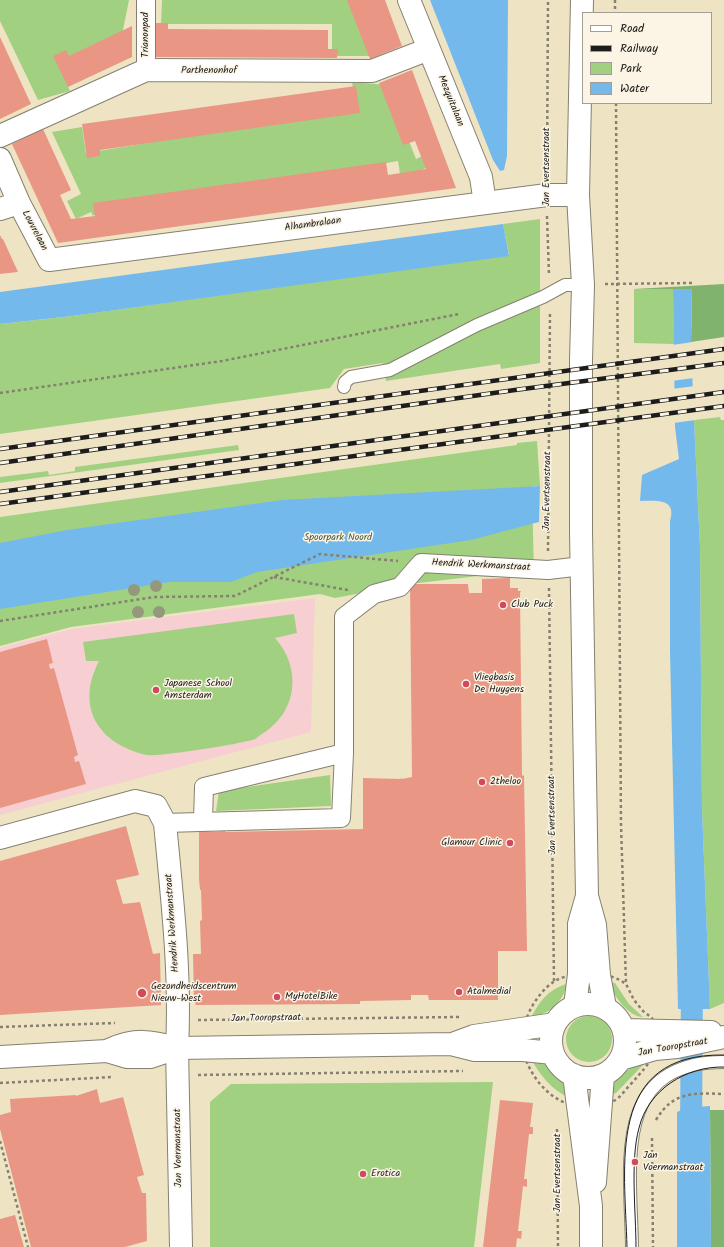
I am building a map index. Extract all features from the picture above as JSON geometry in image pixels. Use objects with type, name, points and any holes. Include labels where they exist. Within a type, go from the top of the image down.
[{"type":"street","name":"Trianonpad","points":[[146,0],[146,70]]},
{"type":"street","name":"Mezquitalaan","points":[[409,0],[481,178],[485,203]]},
{"type":"street","points":[[575,1006],[579,974],[579,924],[586,896],[582,566],[581,360],[583,285],[578,195],[582,0]]},
{"type":"street","name":"Parthenonhof","points":[[0,136],[146,70],[372,71],[429,49]]},
{"type":"street","points":[[0,159],[9,206]]},
{"type":"street","name":"Alhambralaan","points":[[49,260],[547,195],[578,195]]},
{"type":"street","name":"Louvrelaan","points":[[9,206],[49,260]]},
{"type":"street","name":"Hendrik Werkmanstraat","points":[[164,823],[203,820],[341,818],[344,753],[344,617],[374,594],[400,586],[421,563],[548,570],[582,566]]},
{"type":"street","points":[[203,820],[204,786],[344,753]]},
{"type":"street","name":"Hendrik Werkmanstraat","points":[[0,838],[135,801],[156,806],[164,823],[176,948],[179,1021],[177,1048]]},
{"type":"street","points":[[586,896],[596,925],[599,974],[605,1007]]},
{"type":"street","points":[[590,1003],[605,1007],[617,1017],[624,1030],[626,1045],[622,1059],[614,1068],[603,1075],[589,1078],[574,1075],[558,1063],[553,1053],[551,1039],[555,1024],[567,1010],[575,1006],[590,1003]]},
{"type":"street","points":[[451,1044],[474,1036],[555,1024]]},
{"type":"street","name":"Jan Tooropstraat","points":[[624,1030],[678,1039],[715,1042]]},
{"type":"street","name":"Jan Tooropstraat","points":[[622,1059],[655,1049],[678,1039]]},
{"type":"street","points":[[0,1057],[106,1051],[125,1043],[150,1041],[177,1048],[451,1044],[476,1050],[522,1050],[553,1053]]},
{"type":"street","name":"Jan Voermanstraat","points":[[177,1048],[180,1247]]},
{"type":"street","points":[[574,1075],[591,1206],[591,1247]]},
{"type":"street","points":[[591,1206],[597,1172],[603,1075]]},
{"type":"lane","points":[[344,387],[345,382],[351,376],[384,371],[398,367],[477,325],[550,294],[566,285],[583,285]]},
{"type":"lane","name":"Jan Tooropstraat","points":[[632,1247],[631,1147],[633,1127],[640,1106],[658,1082],[715,1042],[724,1062]]},
{"type":"path","name":"Jan Evertsenstraat","points":[[524,1007],[531,1006],[554,981],[548,570],[550,294],[547,195],[548,0]]},
{"type":"path","points":[[615,0],[615,12]]},
{"type":"path","points":[[616,104],[621,824],[626,984]]},
{"type":"path","points":[[618,283],[694,283]]},
{"type":"path","points":[[0,394],[222,361],[465,313]]},
{"type":"path","points":[[0,621],[154,597],[234,596],[320,554],[371,558]]},
{"type":"path","points":[[273,577],[374,594]]},
{"type":"path","name":"Jan Tooropstraat","points":[[179,1021],[462,1016]]},
{"type":"path","points":[[0,1027],[121,1023]]},
{"type":"path","points":[[522,1070],[529,1070],[554,1099],[555,1105]]},
{"type":"path","points":[[203,1075],[470,1071]]},
{"type":"path","points":[[0,1083],[120,1077]]},
{"type":"path","points":[[656,1121],[664,1107],[685,1095],[724,1094]]},
{"type":"path","name":"Jan Evertsenstraat","points":[[557,1125],[558,1247]]},
{"type":"path","points":[[652,1135],[653,1247]]},
{"type":"path","points":[[0,1141],[28,1247]]},
{"type":"shaded area","name":"Japanese School Amsterdam","points":[[315,598],[311,732],[0,815],[0,648],[71,629]]},
{"type":"green space","points":[[0,0],[129,0],[121,40],[60,68],[70,91],[38,100],[0,21]]},
{"type":"green space","points":[[162,0],[351,0],[371,56],[332,56],[332,24],[161,24]]},
{"type":"green space","points":[[352,82],[387,85],[416,159],[422,156],[428,167],[422,170],[400,174],[398,161],[101,212],[93,216],[91,212],[76,219],[67,201],[81,194],[52,132],[82,127],[86,153],[356,109]]},
{"type":"green space","points":[[540,219],[540,363],[501,369],[500,364],[386,381],[383,363],[344,369],[330,388],[0,434],[0,324],[72,316],[509,255],[503,224]]},
{"type":"green space","points":[[724,284],[724,337],[691,342],[692,289],[634,289]]},
{"type":"green space","points":[[634,289],[673,289],[674,344],[634,343]]},
{"type":"green space","points":[[720,417],[721,420],[724,420],[724,1003],[710,1009],[702,810],[700,547],[694,420]]},
{"type":"green space","name":"Spoorpark Noord","points":[[537,441],[540,486],[532,486],[534,579],[478,576],[410,584],[335,598],[320,594],[71,627],[0,646],[0,517]]},
{"type":"green space","points":[[238,445],[239,450],[0,483],[0,477],[48,471],[49,475],[75,471],[75,467]]},
{"type":"green space","points":[[294,614],[297,633],[275,638],[284,650],[292,676],[292,689],[289,702],[283,714],[274,725],[255,739],[200,750],[147,755],[130,750],[115,742],[104,733],[96,721],[91,708],[89,694],[92,678],[99,661],[86,661],[83,642]]},
{"type":"green space","points":[[330,775],[331,806],[216,811],[219,791]]},
{"type":"green space","points":[[608,982],[615,983],[629,1004],[643,1017],[632,1013],[622,1004],[613,993]]},
{"type":"green space","points":[[566,984],[563,995],[555,1006],[544,1014],[532,1016],[538,1005],[550,992]]},
{"type":"green space","points":[[589,1016],[602,1020],[608,1026],[612,1039],[608,1052],[602,1058],[589,1062],[576,1058],[570,1052],[566,1039],[570,1026],[576,1020]]},
{"type":"green space","points":[[530,1057],[542,1060],[551,1068],[563,1083],[570,1098],[557,1091],[547,1081]]},
{"type":"green space","points":[[644,1061],[644,1064],[616,1093],[607,1096],[613,1084],[621,1075]]},
{"type":"green space","points":[[493,1082],[474,1247],[210,1247],[210,1102],[231,1084]]},
{"type":"green space","points":[[710,1110],[724,1110],[724,1247],[711,1247]]},
{"type":"water","points":[[430,0],[508,0],[507,156],[504,170],[500,171],[493,160]]},
{"type":"water","points":[[503,224],[509,256],[72,316],[0,324],[0,292]]},
{"type":"water","points":[[673,289],[692,289],[691,342],[700,547],[702,810],[710,1009],[678,1009],[670,650],[671,508],[664,502],[640,501],[642,475],[679,459],[675,427]]},
{"type":"water","points":[[540,486],[539,522],[471,540],[257,572],[231,582],[170,582],[0,609],[0,543],[67,530],[282,500]]},
{"type":"water","points":[[710,1106],[711,1247],[677,1247],[677,1112],[686,1108]]},
{"type":"pier","points":[[693,342],[694,378],[672,381],[672,345]]},
{"type":"pier","points":[[695,386],[696,420],[673,423],[672,389]]},
{"type":"building","points":[[347,0],[385,0],[402,46],[370,59]]},
{"type":"building","points":[[154,23],[168,23],[168,29],[328,30],[328,49],[338,49],[337,58],[154,57]]},
{"type":"building","points":[[132,26],[132,57],[68,87],[53,56],[66,50],[69,56]]},
{"type":"building","points":[[0,37],[31,104],[0,119]]},
{"type":"building","points":[[412,70],[456,188],[58,243],[12,144],[43,129],[71,190],[60,195],[71,219],[95,216],[93,203],[386,162],[388,175],[426,169],[415,141],[403,145],[379,83]]},
{"type":"building","points":[[356,86],[360,113],[100,150],[100,156],[87,158],[82,124]]},
{"type":"building","points":[[0,235],[3,239],[18,272],[0,274]]},
{"type":"building","points":[[510,578],[510,588],[518,588],[518,591],[521,591],[522,776],[524,775],[527,951],[498,951],[498,1000],[429,1000],[428,995],[411,995],[411,1000],[360,1001],[360,1004],[196,1005],[194,1001],[193,954],[201,954],[200,921],[202,920],[199,879],[199,831],[225,832],[363,829],[363,778],[401,779],[401,777],[402,779],[412,777],[410,584],[468,584],[469,593],[482,593],[482,579]]},
{"type":"building","points":[[47,639],[53,663],[49,664],[50,669],[54,668],[78,755],[74,757],[75,762],[79,761],[86,784],[0,808],[0,652]]},
{"type":"building","points":[[126,826],[139,875],[116,880],[123,904],[140,902],[153,954],[160,953],[161,1005],[0,1015],[0,861]]},
{"type":"building","points":[[97,1089],[100,1103],[123,1097],[144,1175],[137,1177],[142,1193],[146,1193],[147,1241],[125,1247],[31,1247],[0,1129],[0,1115],[11,1112],[10,1099],[76,1096]]},
{"type":"building","points":[[500,1100],[533,1103],[530,1127],[533,1127],[533,1134],[529,1134],[524,1179],[527,1179],[527,1187],[523,1186],[518,1231],[522,1231],[521,1239],[517,1238],[516,1247],[483,1247]]},
{"type":"building","points":[[15,1215],[24,1247],[0,1247],[0,1219]]},
{"type":"waterway","points":[[691,1138],[692,978]]},
{"type":"tram line","points":[[627,1247],[625,1150],[630,1120],[640,1093],[658,1073],[686,1059],[724,1055]]},
{"type":"tram line","points":[[636,1247],[634,1171],[636,1141],[644,1114],[651,1102],[671,1083],[696,1071],[724,1067]]},
{"type":"railway","points":[[0,449],[724,349]]},
{"type":"railway","points":[[0,463],[515,390],[724,363]]},
{"type":"railway","points":[[0,492],[724,392]]},
{"type":"railway","points":[[0,504],[724,406]]},
{"type":"place","name":"Club Puck","points":[[503,605]]},
{"type":"place","name":"Vliegbasis De Huygens","points":[[466,684]]},
{"type":"place","name":"Japanese School Amsterdam","points":[[156,690]]},
{"type":"place","name":"2theloo","points":[[482,782]]},
{"type":"place","name":"Glamour Clinic","points":[[510,843]]},
{"type":"place","name":"Atalmedial","points":[[459,992]]},
{"type":"place","name":"Gezondheidscentrum Nieuw-West","points":[[142,993]]},
{"type":"place","name":"MyHotelBike","points":[[277,997]]},
{"type":"place","name":"Jan Voermanstraat","points":[[635,1162]]},
{"type":"place","name":"Erotica","points":[[363,1174]]}]
